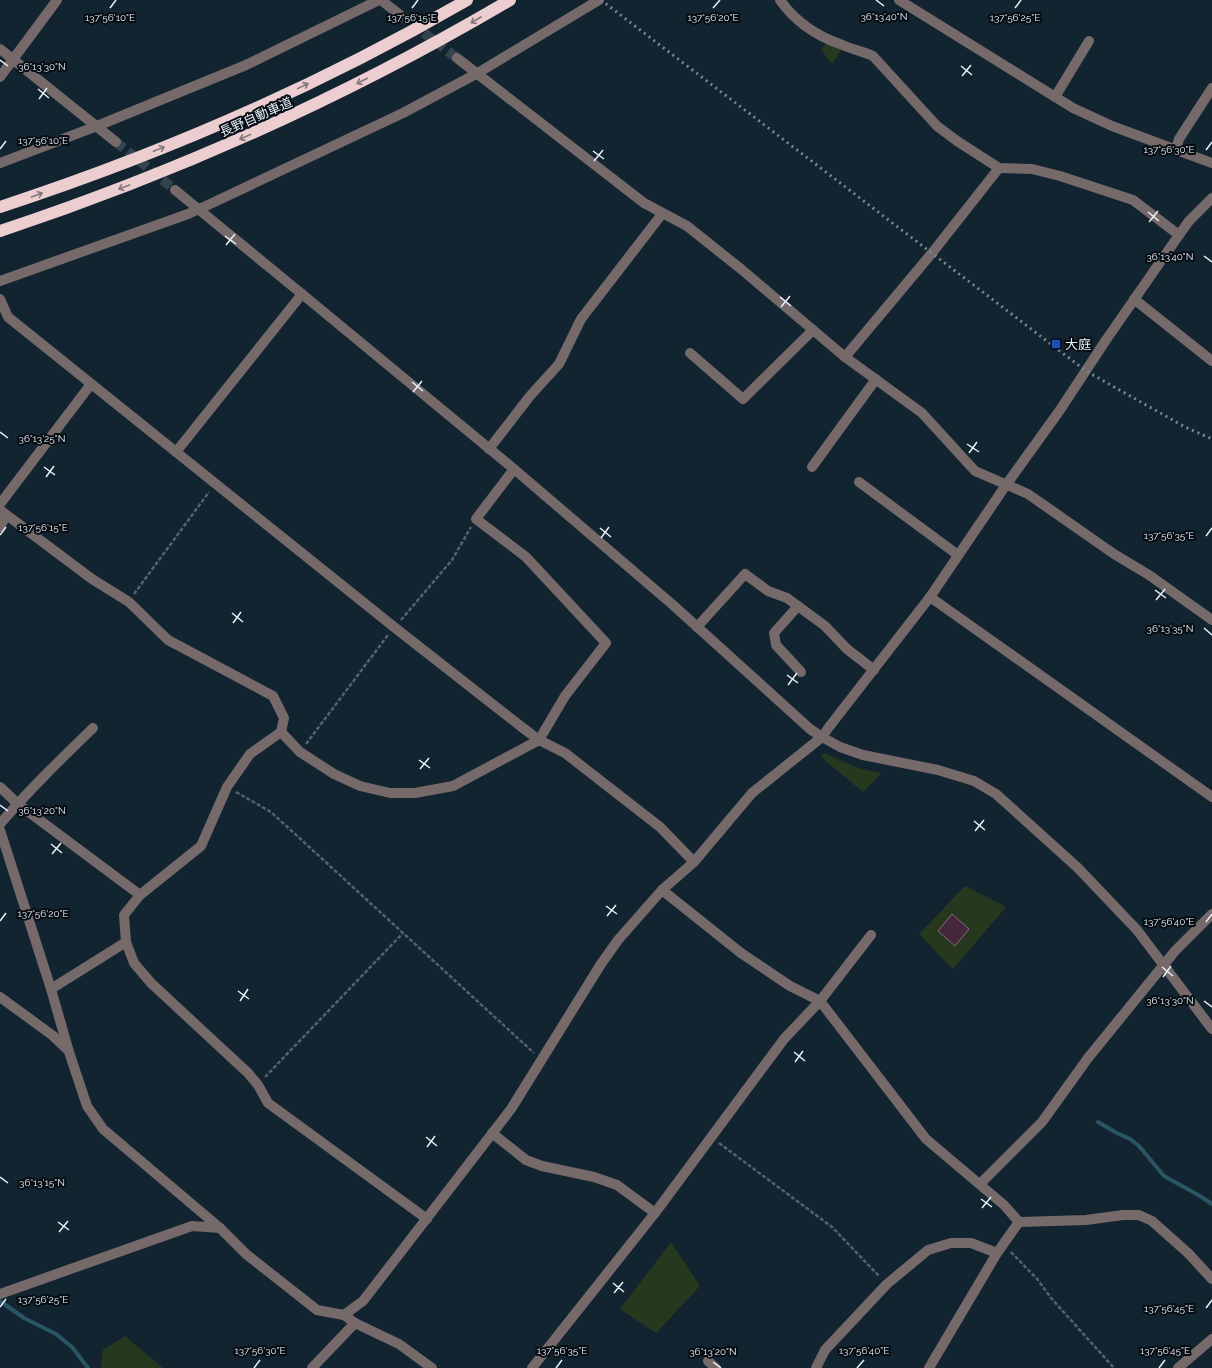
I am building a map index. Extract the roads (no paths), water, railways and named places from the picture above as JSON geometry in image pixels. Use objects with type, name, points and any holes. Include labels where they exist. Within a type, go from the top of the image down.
[{"type":"highway","name":"長野自動車道","points":[[0,207],[116,166],[234,118],[385,46],[466,0]]},
{"type":"highway","name":"長野自動車道","points":[[0,231],[129,185],[244,138],[350,88],[473,22],[510,0]]},
{"type":"street","points":[[0,77],[57,0]]},
{"type":"street","points":[[0,163],[97,126],[246,65],[380,0],[400,15]]},
{"type":"street","points":[[0,281],[197,210],[403,113],[476,74],[599,0]]},
{"type":"street","points":[[780,0],[787,10],[820,36],[840,45],[862,51],[873,56],[937,126],[957,142],[999,168],[1032,169],[1060,176],[1133,200],[1178,236]]},
{"type":"street","points":[[899,0],[1073,108],[1112,126],[1212,163]]},
{"type":"street","points":[[1055,97],[1089,41]]},
{"type":"street","points":[[0,49],[116,142]]},
{"type":"street","points":[[457,58],[644,203],[662,214],[687,226],[741,269],[845,357],[922,413],[976,471],[1028,494],[1114,554],[1149,575],[1212,620]]},
{"type":"street","points":[[1176,149],[1179,139],[1212,88]]},
{"type":"street","points":[[845,357],[932,253],[999,168]]},
{"type":"street","points":[[175,190],[197,210],[302,294],[514,469],[673,605],[810,729],[840,746],[863,755],[938,770],[974,781],[996,794],[1078,868],[1137,930],[1212,1029]]},
{"type":"street","points":[[344,1315],[363,1301],[492,1133],[510,1108],[600,964],[618,940],[662,890],[694,862],[752,793],[822,737],[930,597],[1006,485],[1060,410],[1178,236],[1212,198]]},
{"type":"street","points":[[489,449],[530,396],[559,364],[581,319],[662,214]]},
{"type":"street","points":[[176,452],[302,294]]},
{"type":"street","points":[[0,299],[8,318],[394,627],[539,740],[565,753],[653,822],[694,862]]},
{"type":"street","points":[[1134,299],[1212,362]]},
{"type":"street","points":[[690,353],[743,399],[813,330]]},
{"type":"street","points":[[812,467],[876,379]]},
{"type":"street","points":[[0,504],[91,384]]},
{"type":"street","points":[[281,732],[300,752],[334,774],[360,786],[390,793],[415,793],[453,786],[539,740],[565,696],[606,643],[526,557],[476,519],[514,469]]},
{"type":"street","points":[[859,482],[958,555]]},
{"type":"street","points":[[0,526],[3,512],[92,579],[129,602],[168,640],[273,696],[284,718],[281,732],[250,754],[227,787],[201,846],[140,895],[124,915],[126,942],[134,963],[151,983],[248,1073],[258,1085],[268,1103],[427,1219]]},
{"type":"street","points":[[697,627],[744,574],[768,591],[787,598],[798,606],[825,626],[847,649],[874,670]]},
{"type":"street","points":[[930,597],[1212,797]]},
{"type":"street","points":[[798,606],[774,633],[776,645],[801,672]]},
{"type":"street","points":[[0,824],[93,728]]},
{"type":"street","points":[[0,787],[18,804],[140,895]]},
{"type":"street","points":[[0,830],[87,1106],[103,1129],[220,1228],[246,1254],[317,1310],[344,1315],[355,1323],[399,1344],[432,1368]]},
{"type":"street","points":[[662,890],[741,953],[790,986],[820,1001],[926,1138],[1004,1205],[1019,1222]]},
{"type":"street","points":[[980,1184],[1042,1122],[1088,1058],[1175,951],[1212,914]]},
{"type":"street","points":[[532,1368],[656,1213],[784,1040],[820,1001],[870,935]]},
{"type":"street","points":[[51,989],[126,942]]},
{"type":"street","points":[[0,997],[52,1034],[69,1052]]},
{"type":"street","points":[[492,1133],[526,1160],[542,1166],[594,1177],[617,1185],[656,1213]]},
{"type":"street","points":[[1019,1222],[1086,1220],[1123,1215],[1139,1215],[1152,1220],[1188,1253],[1212,1280]]},
{"type":"street","points":[[929,1368],[997,1253],[1019,1222]]},
{"type":"street","points":[[0,1294],[192,1226],[220,1228]]},
{"type":"street","points":[[816,1368],[825,1350],[887,1284],[928,1250],[951,1243],[971,1243],[997,1253]]},
{"type":"street","points":[[312,1368],[355,1323]]},
{"type":"street","points":[[1178,1368],[1212,1339]]},
{"type":"waterway","points":[[1098,1122],[1130,1139],[1139,1146],[1164,1176],[1212,1204]]},
{"type":"waterway","points":[[0,1301],[24,1318],[56,1334],[72,1347],[88,1368]]},
{"type":"tunnel","points":[[400,15],[457,58]]},
{"type":"tunnel","points":[[116,142],[175,190]]},
{"type":"railway","points":[[601,0],[1086,371],[1185,427],[1212,439]]},
{"type":"place","name":"大庭","points":[[1056,344]]}]
